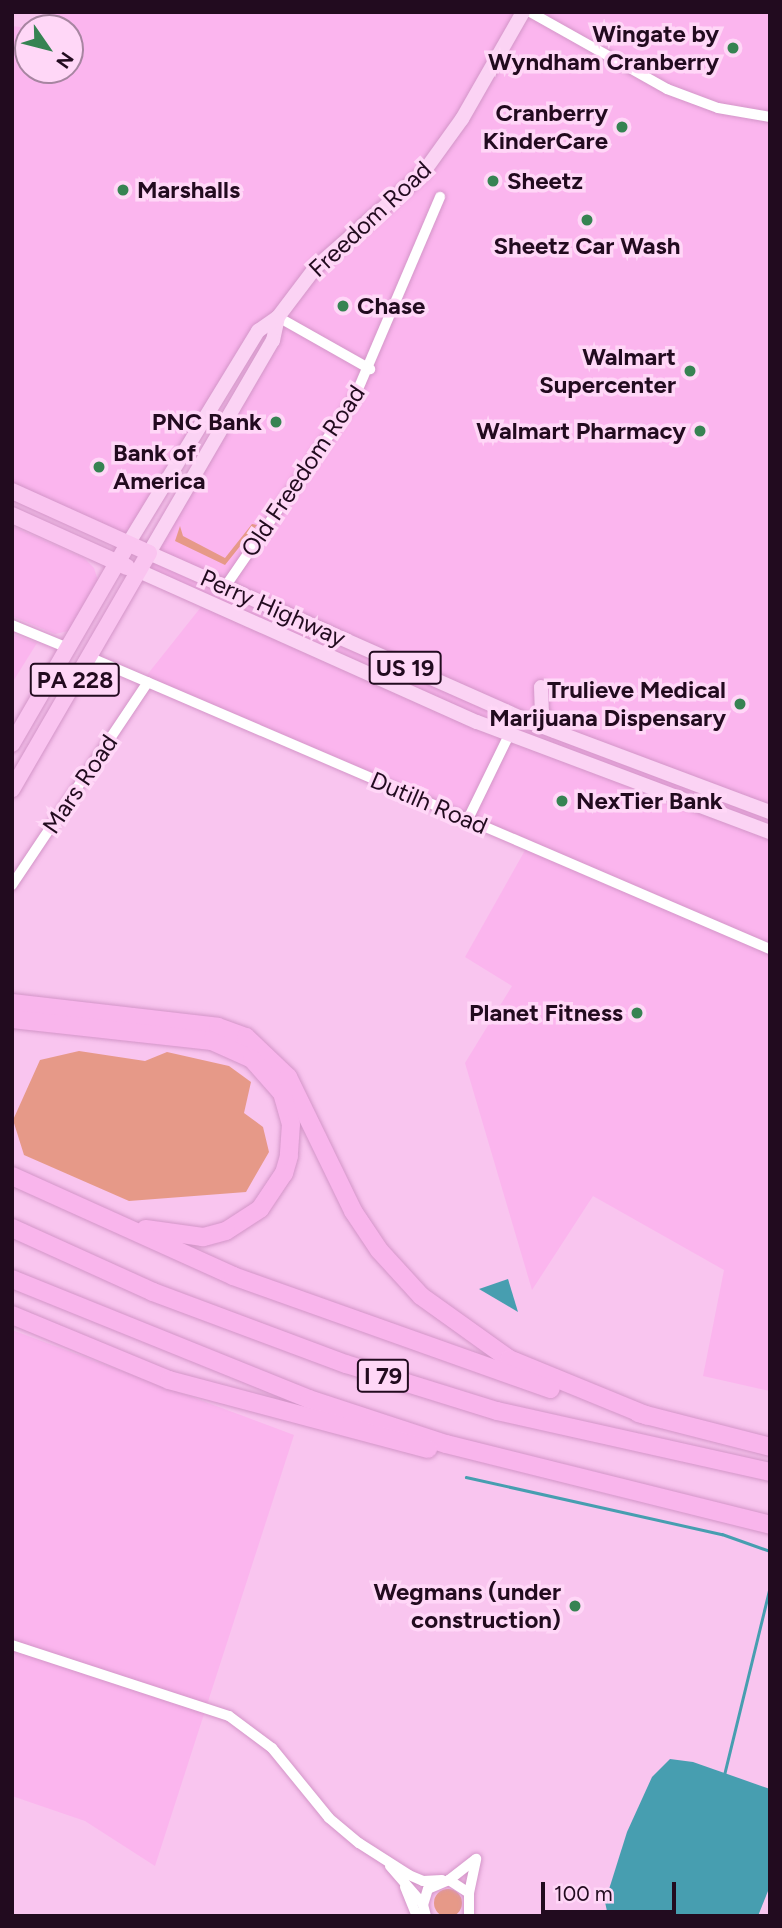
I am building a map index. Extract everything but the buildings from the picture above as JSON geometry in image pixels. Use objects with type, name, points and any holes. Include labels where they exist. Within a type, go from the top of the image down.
[{"type":"highway","name":"Perry Highway","points":[[12,491],[149,552]]},
{"type":"highway","name":"Perry Highway","points":[[12,514],[139,571]]},
{"type":"highway","name":"PA 228","points":[[12,744],[128,544]]},
{"type":"highway","name":"Freedom Road","points":[[139,571],[149,552]]},
{"type":"highway","name":"PA 228","points":[[12,789],[139,571]]},
{"type":"highway","points":[[12,1003],[218,1027],[246,1037],[288,1077],[353,1211],[379,1250],[421,1296],[509,1359],[648,1416]]},
{"type":"highway","points":[[12,1019],[222,1044],[252,1059],[274,1079],[282,1093],[291,1124],[284,1173],[260,1209],[226,1231],[203,1237],[168,1235],[130,1224],[38,1188]]},
{"type":"highway","points":[[12,1176],[295,1300],[532,1384],[770,1447]]},
{"type":"highway","name":"I 79","points":[[12,1228],[153,1292],[346,1364],[497,1411],[770,1472]]},
{"type":"highway","name":"I 79","points":[[12,1279],[309,1399],[446,1444],[770,1525]]},
{"type":"highway","points":[[12,1315],[169,1380],[340,1428],[709,1509]]},
{"type":"main road","name":"Freedom Road","points":[[128,544],[258,331],[278,317],[316,267],[404,192],[434,160],[523,12]]},
{"type":"main road","name":"Freedom Road","points":[[149,552],[273,340],[278,317]]},
{"type":"main road","name":"Perry Highway","points":[[149,552],[556,732],[770,813]]},
{"type":"main road","name":"Perry Highway","points":[[139,571],[509,735],[770,832]]},
{"type":"main road","points":[[541,687],[542,712],[556,732]]},
{"type":"street","points":[[530,12],[667,89],[718,108],[770,117]]},
{"type":"street","name":"Old Freedom Road","points":[[225,587],[324,449],[370,369],[440,197]]},
{"type":"street","points":[[278,317],[370,369]]},
{"type":"street","points":[[12,625],[68,648]]},
{"type":"street","name":"Dutilh Road","points":[[89,657],[770,949]]},
{"type":"street","name":"Mars Road","points":[[12,885],[148,682]]},
{"type":"street","points":[[468,819],[517,715]]},
{"type":"street","points":[[12,1645],[229,1716],[272,1748],[330,1818],[390,1866],[423,1881],[445,1880],[470,1896],[476,1916]]},
{"type":"street","points":[[423,1905],[428,1889],[475,1859],[469,1916]]},
{"type":"street","points":[[390,1866],[416,1916]]},
{"type":"street","points":[[398,1878],[423,1905],[426,1916]]},
{"type":"shaded area","points":[[770,12],[770,1391],[703,1376],[724,1270],[593,1196],[532,1290],[465,1063],[512,986],[465,957],[528,845],[143,680],[205,602],[139,571],[278,317],[258,331],[128,544],[12,491],[12,26],[14,84],[84,84],[84,14],[53,14]]},
{"type":"shaded area","points":[[252,524],[257,525],[225,565],[175,541],[180,526],[183,536],[225,558]]},
{"type":"shaded area","points":[[12,526],[84,558],[94,568],[98,581],[69,631],[55,634],[12,616]]},
{"type":"shaded area","points":[[12,634],[37,643],[12,683]]},
{"type":"shaded area","points":[[79,1051],[145,1061],[167,1052],[229,1066],[251,1082],[244,1113],[263,1127],[269,1152],[246,1192],[129,1201],[24,1155],[13,1120],[40,1060]]},
{"type":"shaded area","points":[[508,1279],[518,1312],[479,1289]]},
{"type":"shaded area","points":[[12,1330],[294,1435],[155,1866],[85,1821],[12,1796]]},
{"type":"shaded area","points":[[670,1759],[693,1762],[770,1789],[770,1886],[758,1916],[608,1916],[605,1902],[627,1832],[652,1777]]},
{"type":"shaded area","points":[[448,1889],[458,1893],[462,1903],[458,1913],[448,1917],[438,1913],[434,1903],[438,1893]]},
{"type":"waterway","points":[[466,1477],[722,1534],[770,1551]]},
{"type":"waterway","points":[[724,1775],[770,1586]]},
{"type":"place","name":"Wingate by Wyndham Cranberry","points":[[733,48]]},
{"type":"place","name":"Cranberry KinderCare","points":[[622,127]]},
{"type":"place","name":"Sheetz","points":[[493,181]]},
{"type":"place","name":"Marshalls","points":[[123,190]]},
{"type":"place","name":"Sheetz Car Wash","points":[[587,220]]},
{"type":"place","name":"Chase","points":[[343,306]]},
{"type":"place","name":"Walmart Supercenter","points":[[690,371]]},
{"type":"place","name":"PNC Bank","points":[[276,422]]},
{"type":"place","name":"Walmart Pharmacy","points":[[700,431]]},
{"type":"place","name":"Bank of America","points":[[99,467]]},
{"type":"place","name":"Trulieve Medical Marijuana Dispensary","points":[[740,704]]},
{"type":"place","name":"NexTier Bank","points":[[562,801]]},
{"type":"place","name":"Planet Fitness","points":[[637,1013]]},
{"type":"place","name":"Wegmans (under construction)","points":[[575,1606]]}]
